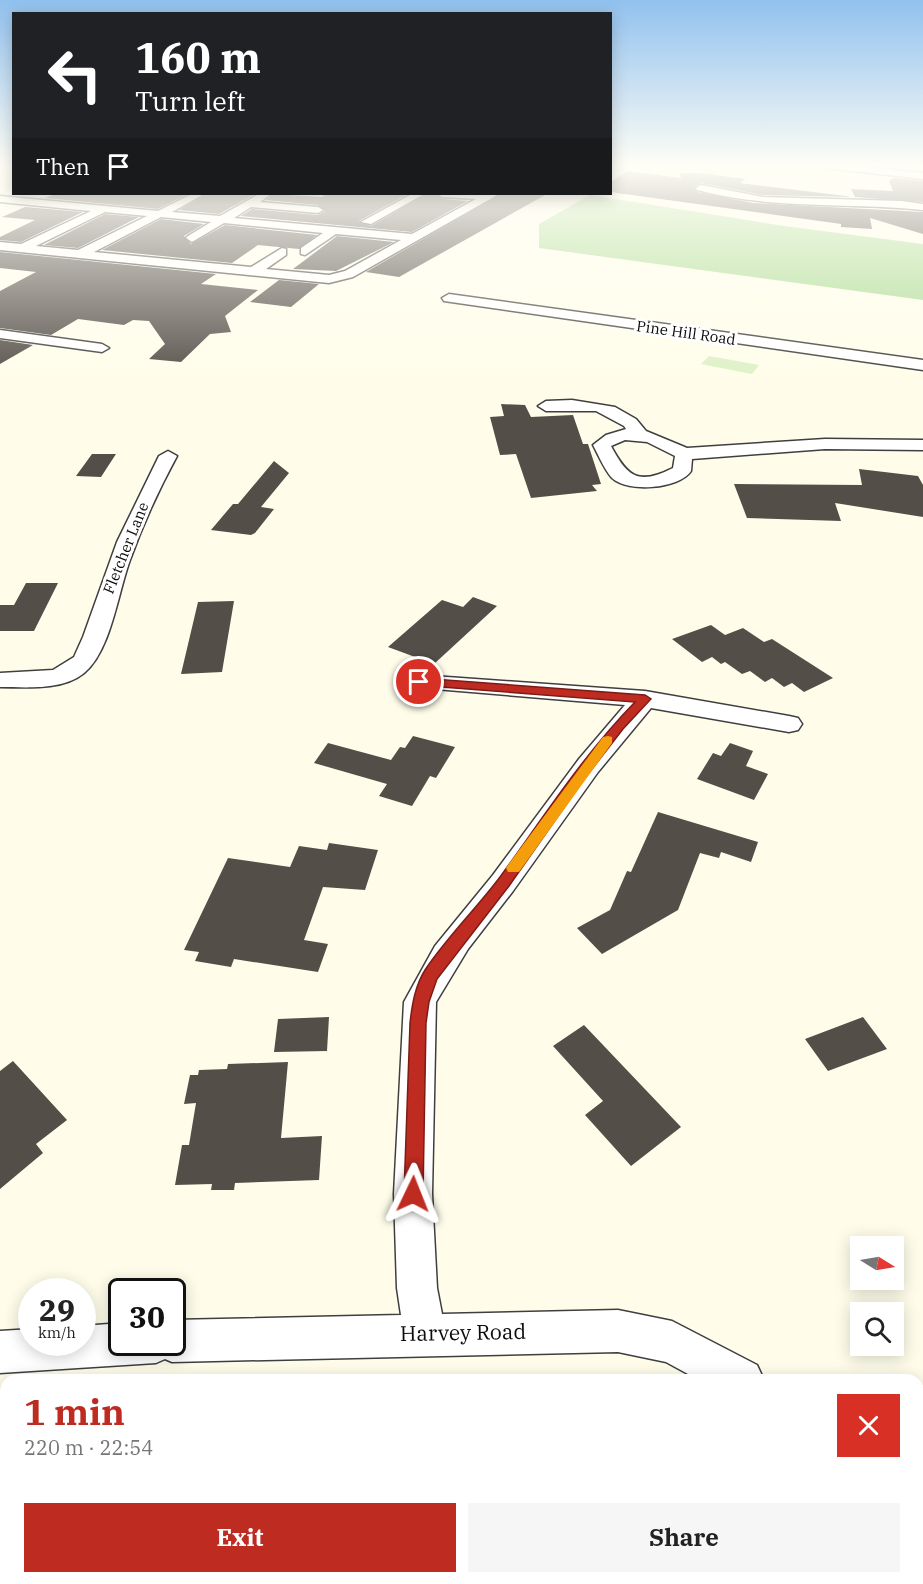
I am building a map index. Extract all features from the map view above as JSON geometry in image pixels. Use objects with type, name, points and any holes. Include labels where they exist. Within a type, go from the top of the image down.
[{"type":"street","points":[[23,248],[41,239]]},
{"type":"street","points":[[80,254],[109,239]]},
{"type":"street","points":[[305,251],[322,239]]},
{"type":"street","points":[[249,272],[319,279],[338,278],[412,239]]},
{"type":"street","points":[[0,246],[211,268],[202,278],[226,280],[249,272],[282,252]]},
{"type":"street","name":"Pine Hill Road","points":[[449,298],[923,365]]},
{"type":"street","points":[[0,334],[102,348]]},
{"type":"street","points":[[546,406],[577,404],[602,407],[631,422],[639,433],[684,454],[780,446],[923,445]]},
{"type":"street","points":[[639,433],[612,437],[602,445],[620,475],[626,478],[652,482],[668,479],[682,471],[684,454]]},
{"type":"street","name":"Fletcher Lane","points":[[0,680],[45,678],[73,670],[81,664],[114,574],[142,507],[168,456]]},
{"type":"street","points":[[419,682],[645,699],[789,724]]},
{"type":"street","points":[[425,1334],[417,1288],[413,1194],[420,1002],[430,976],[504,882],[577,779],[619,726],[645,699]]},
{"type":"street","name":"Harvey Road","points":[[186,1341],[425,1334],[635,1332],[672,1342],[731,1374]]},
{"type":"street","points":[[0,1352],[108,1345]]},
{"type":"green space","points":[[539,239],[884,239],[923,244],[923,300],[539,248]]},
{"type":"green space","points":[[709,356],[759,365],[752,374],[701,364]]},
{"type":"building","points":[[0,239],[27,239],[21,242]]},
{"type":"building","points":[[56,239],[96,239],[78,248],[44,245]]},
{"type":"building","points":[[123,239],[187,239],[191,244],[200,239],[312,239],[299,249],[258,245],[232,263],[102,250]]},
{"type":"building","points":[[333,239],[394,242],[336,271],[293,269]]},
{"type":"building","points":[[423,239],[467,239],[399,277],[366,272]]},
{"type":"building","points":[[0,252],[216,274],[201,284],[258,290],[225,316],[231,332],[210,334],[181,362],[149,359],[165,344],[149,321],[133,320],[124,325],[78,319],[51,335],[0,328],[0,291],[36,272],[0,268]]},
{"type":"building","points":[[279,280],[319,284],[291,307],[250,302]]},
{"type":"building","points":[[0,340],[33,345],[0,364]]},
{"type":"building","points":[[501,404],[525,405],[531,417],[573,415],[583,444],[588,444],[601,484],[592,485],[597,491],[531,498],[516,454],[500,455],[490,417],[504,416]]},
{"type":"building","points":[[92,454],[116,454],[101,477],[76,476]]},
{"type":"building","points":[[274,461],[289,473],[261,507],[274,509],[255,533],[251,535],[211,530],[233,504],[238,504]]},
{"type":"building","points":[[859,469],[918,476],[923,485],[923,517],[835,503],[841,521],[747,518],[734,484],[862,485]]},
{"type":"building","points":[[26,583],[58,583],[34,631],[0,631],[0,605],[14,605]]},
{"type":"building","points":[[473,597],[497,606],[434,664],[388,647],[442,600],[463,607]]},
{"type":"building","points":[[234,601],[222,672],[181,674],[198,602]]},
{"type":"building","points":[[711,625],[725,635],[743,628],[764,642],[772,639],[833,678],[804,692],[792,683],[784,687],[772,678],[765,682],[750,671],[742,674],[725,662],[721,664],[712,657],[702,662],[672,639]]},
{"type":"building","points":[[413,736],[455,747],[436,778],[430,776],[412,806],[379,796],[387,784],[314,763],[328,743],[391,760],[400,747],[405,748]]},
{"type":"building","points":[[730,743],[753,751],[746,766],[768,774],[754,800],[697,779],[713,753],[721,756]]},
{"type":"building","points":[[658,812],[758,842],[751,862],[721,852],[719,858],[700,853],[678,910],[602,954],[577,928],[610,910],[627,871],[631,872]]},
{"type":"building","points":[[329,843],[378,850],[365,890],[323,887],[304,940],[328,944],[318,972],[234,959],[231,967],[195,961],[199,952],[184,950],[228,858],[290,867],[299,846],[327,850]]},
{"type":"building","points":[[329,1017],[327,1051],[274,1052],[278,1019]]},
{"type":"building","points":[[863,1017],[887,1049],[828,1071],[805,1039]]},
{"type":"building","points":[[584,1025],[681,1127],[631,1166],[585,1115],[603,1101],[553,1046]]},
{"type":"building","points":[[13,1061],[67,1120],[36,1144],[43,1153],[0,1189],[0,1071]]},
{"type":"building","points":[[288,1062],[281,1138],[322,1136],[319,1180],[235,1183],[234,1190],[211,1190],[212,1184],[175,1185],[182,1145],[189,1145],[196,1103],[184,1104],[190,1075],[198,1075],[199,1070],[227,1069],[228,1064]]},
{"type":"slow traffic","points":[[514,868],[577,779],[608,740]]},
{"type":"route","points":[[413,1194],[418,1023],[420,1002],[430,976],[504,882],[577,779],[619,726],[645,699],[419,682]]}]
